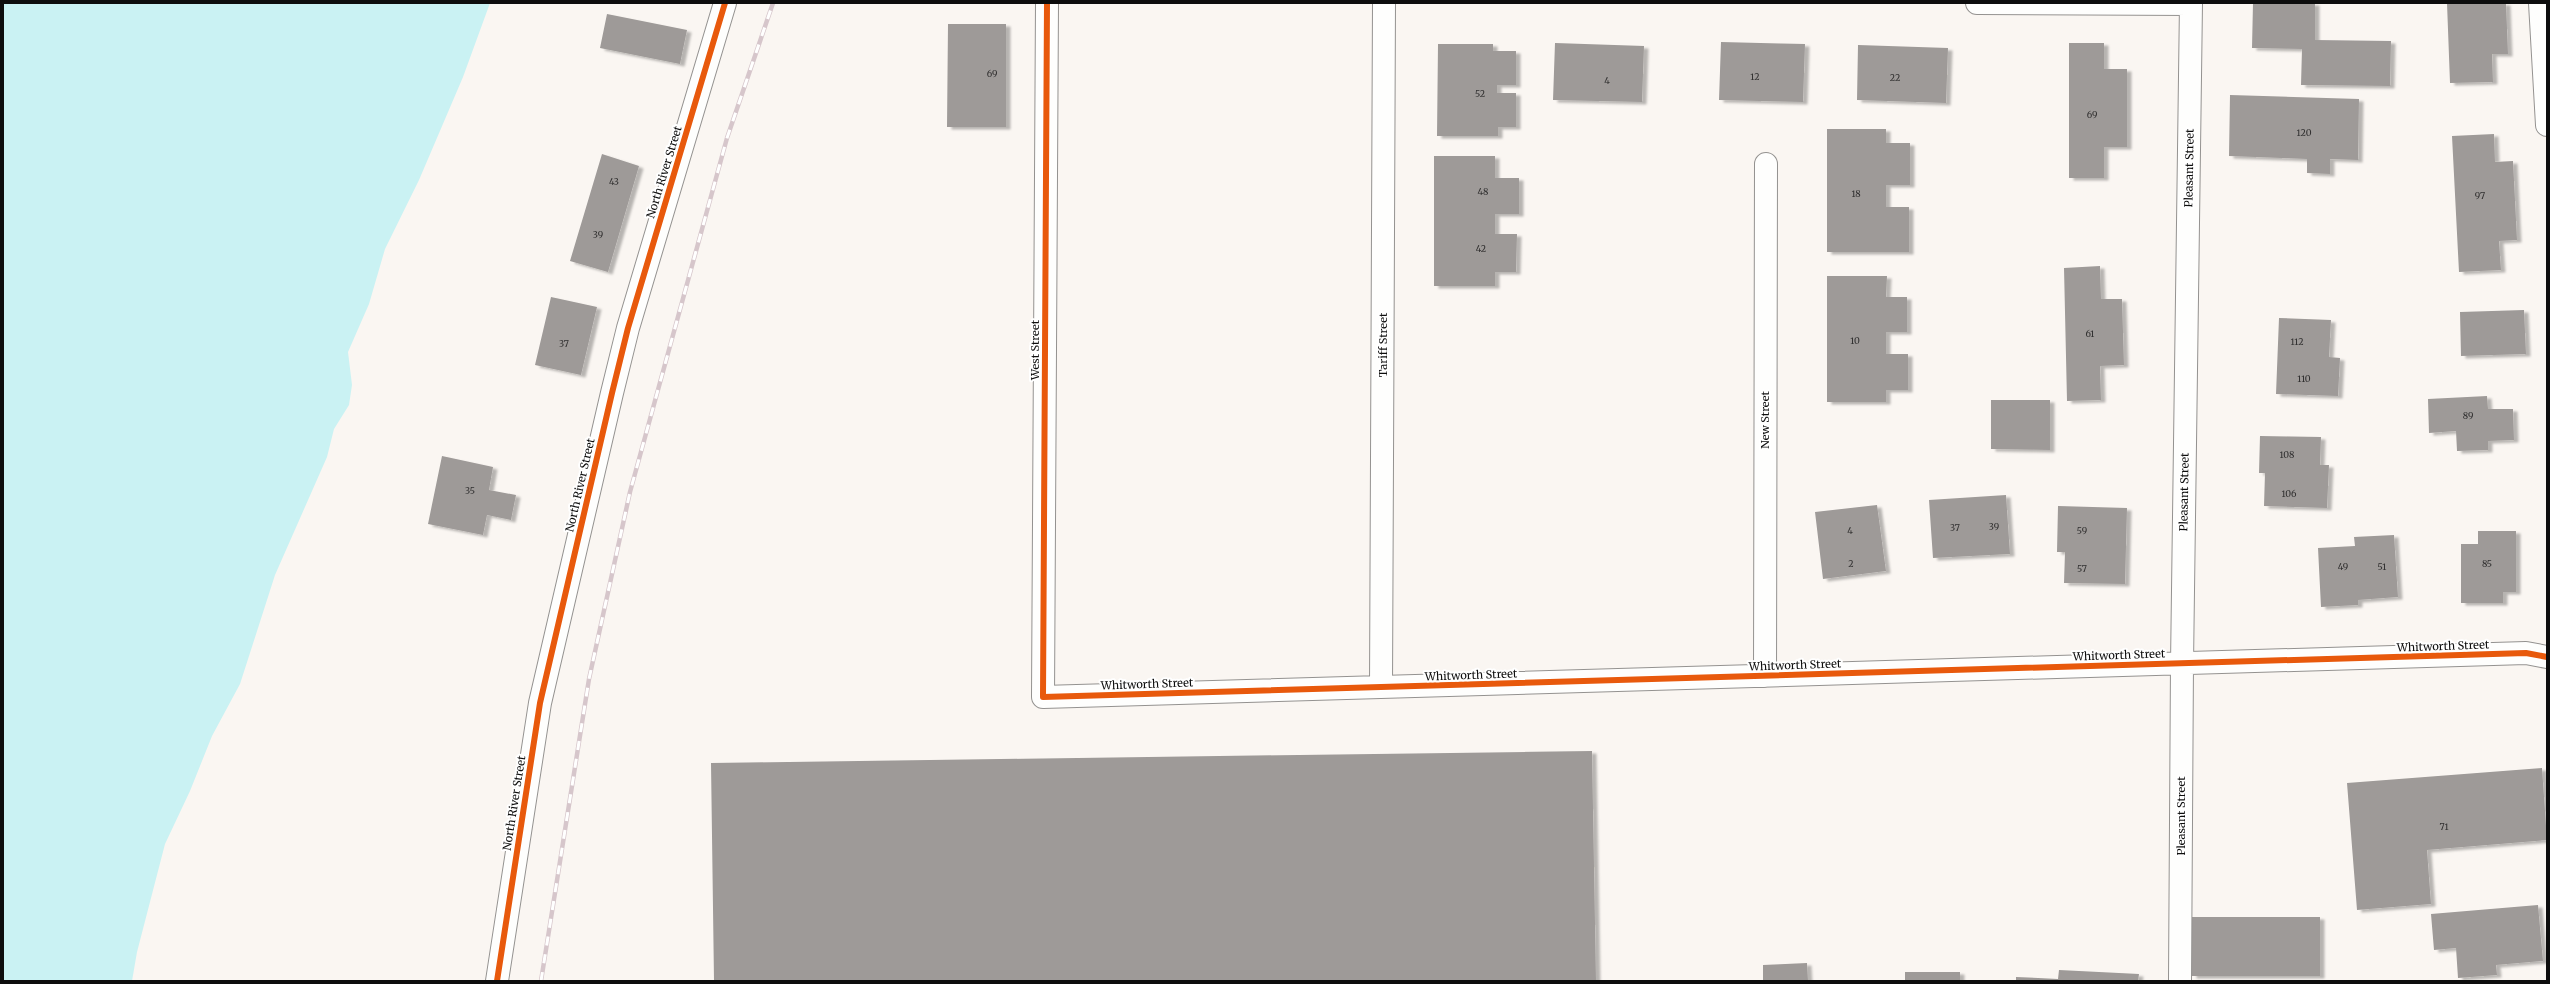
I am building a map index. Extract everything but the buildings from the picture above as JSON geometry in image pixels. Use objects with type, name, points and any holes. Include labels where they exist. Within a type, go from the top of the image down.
[{"type":"street","name":"North River Street","points":[[497,981],[540,703],[612,393],[630,320],[725,3]]},
{"type":"street","name":"West Street","points":[[1043,697],[1047,3]]},
{"type":"street","name":"Tariff Street","points":[[1381,687],[1384,3]]},
{"type":"street","points":[[1977,3],[2191,3]]},
{"type":"street","name":"Pleasant Street","points":[[2180,981],[2182,664],[2191,3]]},
{"type":"street","points":[[2540,3],[2547,125]]},
{"type":"street","name":"New Street","points":[[1765,676],[1766,164]]},
{"type":"street","name":"Whitworth Street","points":[[1043,697],[2519,654],[2547,657]]},
{"type":"water","points":[[3,3],[490,3],[463,77],[419,180],[385,249],[369,304],[348,352],[352,385],[349,405],[334,429],[327,457],[275,575],[240,684],[212,736],[190,791],[165,844],[137,952],[132,981],[3,981]]},
{"type":"railway","points":[[541,981],[589,679],[630,492],[727,138],[773,3]]},
{"type":"cycle path","points":[[497,981],[540,703],[612,393],[628,328],[725,3]]},
{"type":"cycle path","points":[[1047,3],[1043,697],[2526,653],[2547,657]]}]
